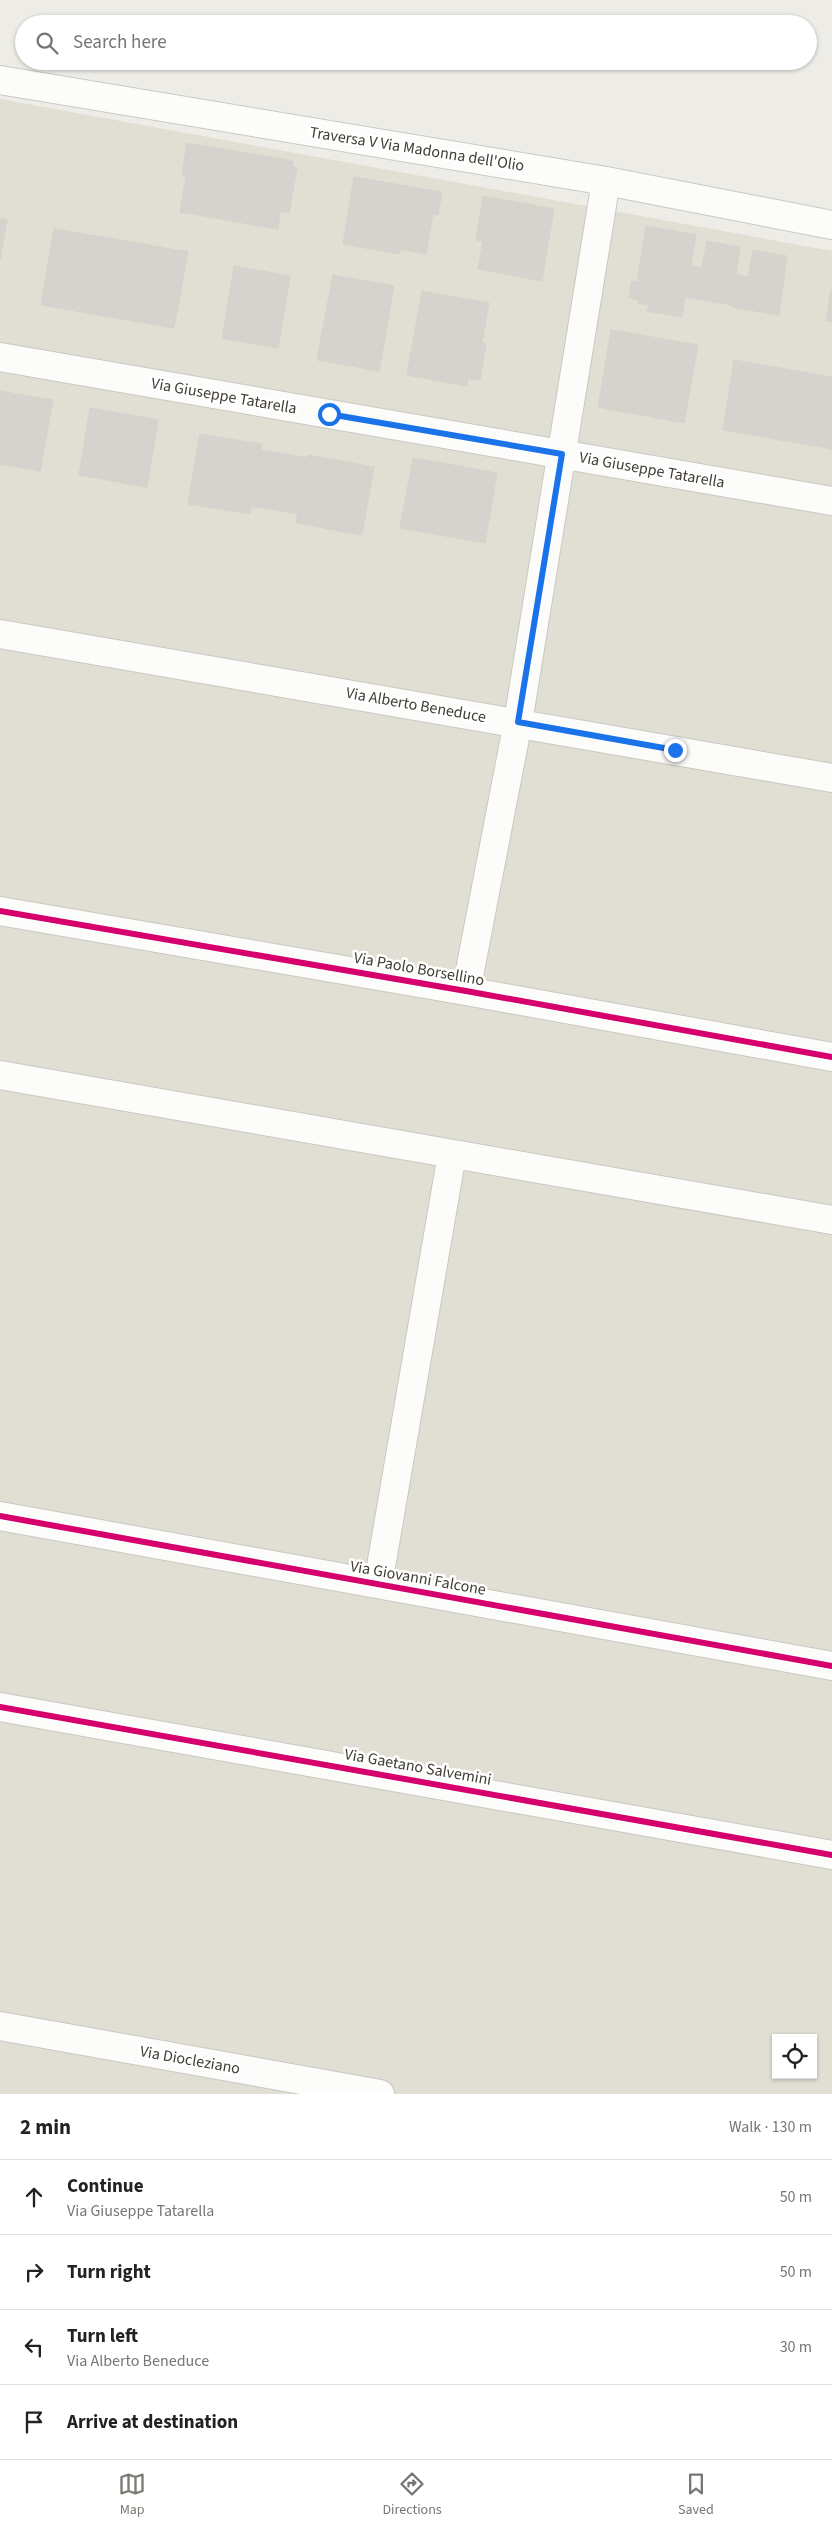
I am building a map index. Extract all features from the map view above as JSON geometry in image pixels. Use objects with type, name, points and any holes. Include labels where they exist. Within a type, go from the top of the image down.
[{"type":"street","name":"Traversa V Via Madonna dell'Olio","points":[[0,80],[606,181],[832,225]]},
{"type":"street","points":[[466,991],[518,722],[606,181]]},
{"type":"street","name":"Via Giuseppe Tatarella","points":[[0,357],[832,502]]},
{"type":"street","name":"Via Alberto Beneduce","points":[[0,634],[518,722],[832,778]]},
{"type":"street","name":"Via Paolo Borsellino","points":[[0,911],[466,991],[832,1057]]},
{"type":"street","points":[[0,1075],[832,1220]]},
{"type":"street","points":[[378,1584],[452,1154]]},
{"type":"street","name":"Via Giovanni Falcone","points":[[0,1516],[832,1666]]},
{"type":"street","name":"Via Gaetano Salvemini","points":[[0,1707],[832,1855]]},
{"type":"street","name":"Via Diocleziano","points":[[0,2026],[380,2094]]},
{"type":"shaded area","points":[[0,99],[832,251],[832,1048],[0,902]]},
{"type":"shaded area","points":[[0,922],[832,1068],[832,2094],[0,2094]]},
{"type":"building","points":[[187,143],[293,161],[292,167],[297,168],[289,213],[280,211],[278,229],[180,212],[186,176],[182,175]]},
{"type":"building","points":[[354,177],[442,192],[438,215],[433,214],[426,254],[400,249],[399,254],[343,244]]},
{"type":"building","points":[[483,196],[554,209],[542,281],[478,269],[483,241],[476,240]]},
{"type":"building","points":[[0,218],[7,220],[0,260]]},
{"type":"building","points":[[646,226],[696,235],[682,317],[647,311],[649,305],[638,303],[639,300],[629,298],[632,281],[637,282]]},
{"type":"building","points":[[54,229],[119,240],[106,316],[41,305]]},
{"type":"building","points":[[119,240],[188,252],[174,328],[106,316]]},
{"type":"building","points":[[707,241],[740,247],[732,305],[685,297],[691,266],[702,268]]},
{"type":"building","points":[[753,250],[787,256],[779,315],[732,307],[737,275],[748,277]]},
{"type":"building","points":[[234,266],[290,276],[278,348],[222,338]]},
{"type":"building","points":[[333,275],[394,286],[379,371],[317,360]]},
{"type":"building","points":[[832,290],[832,322],[826,321]]},
{"type":"building","points":[[422,291],[489,303],[482,343],[486,344],[480,380],[468,378],[467,386],[407,375]]},
{"type":"building","points":[[611,330],[698,345],[684,423],[598,407]]},
{"type":"building","points":[[734,360],[832,377],[832,449],[723,430]]},
{"type":"building","points":[[0,391],[53,400],[40,471],[0,464]]},
{"type":"building","points":[[90,408],[158,420],[147,487],[79,475]]},
{"type":"building","points":[[200,434],[262,444],[250,514],[188,504]]},
{"type":"building","points":[[261,450],[308,458],[298,514],[251,506]]},
{"type":"building","points":[[308,455],[374,467],[362,535],[296,523]]},
{"type":"building","points":[[413,458],[497,473],[485,543],[400,528]]},
{"type":"cycle path","points":[[0,911],[466,991],[832,1057]]},
{"type":"cycle path","points":[[0,1516],[832,1666]]},
{"type":"cycle path","points":[[0,1707],[832,1855]]},
{"type":"route","points":[[329,414],[562,454],[518,722],[675,750]]}]
